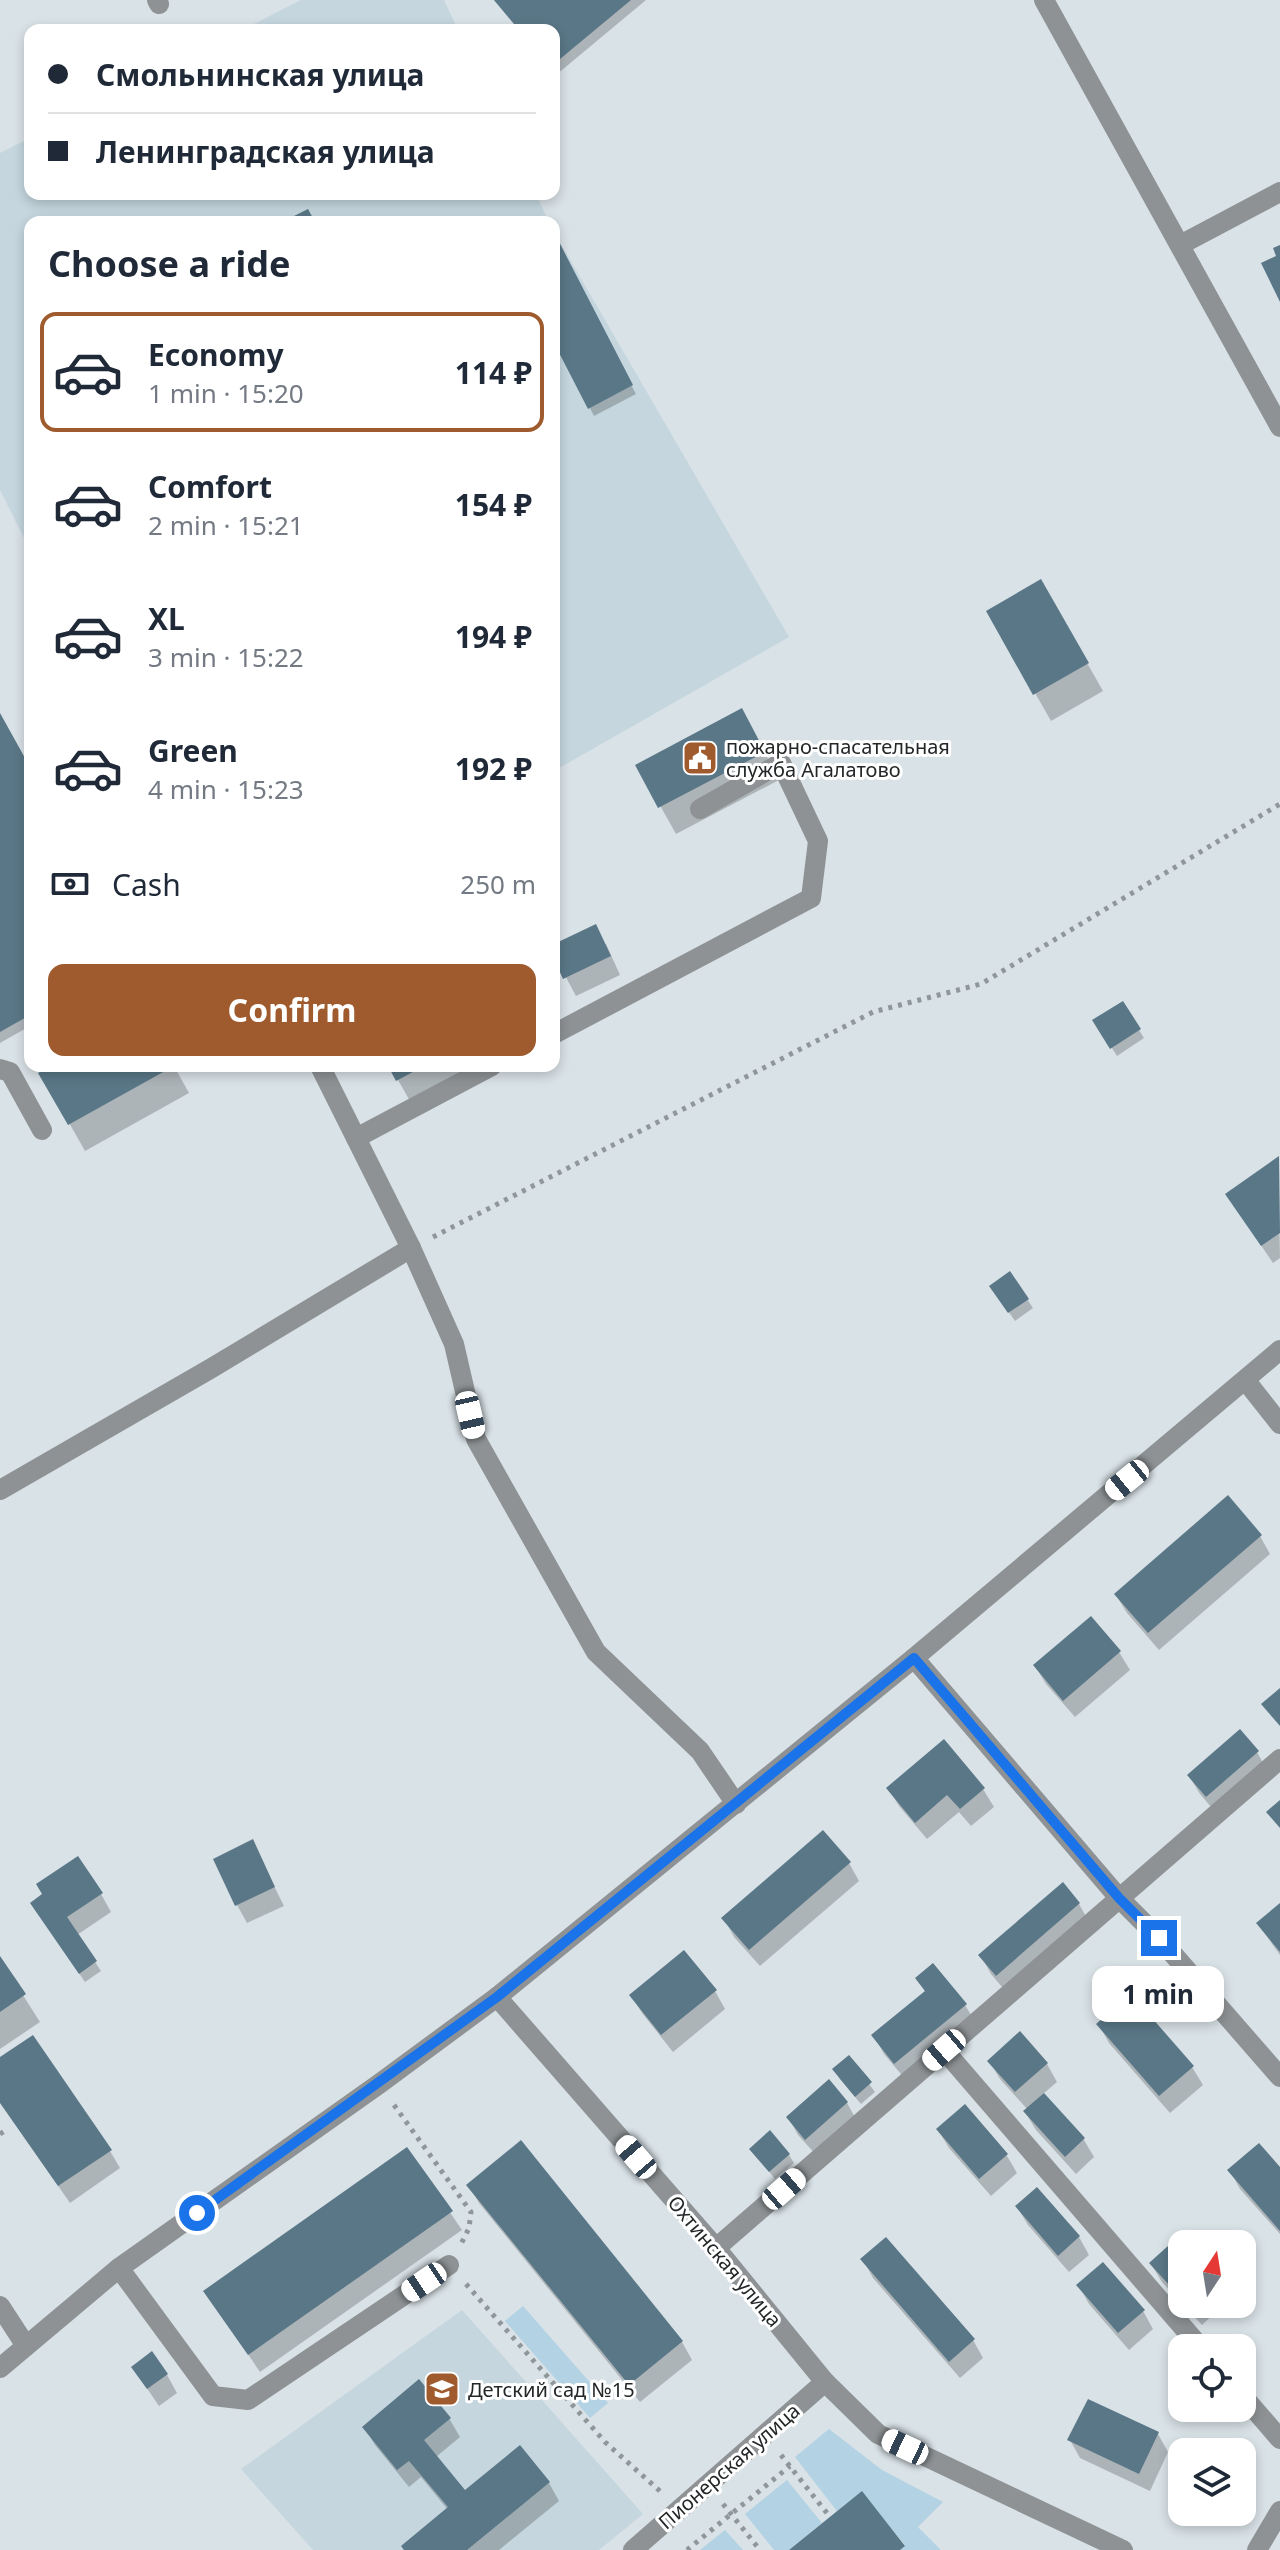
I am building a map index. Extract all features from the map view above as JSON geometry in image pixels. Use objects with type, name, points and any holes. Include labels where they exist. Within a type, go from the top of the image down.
[{"type":"street","points":[[1044,0],[1280,427]]},
{"type":"street","points":[[1180,245],[1280,192]]},
{"type":"street","points":[[560,1031],[811,898],[818,841],[781,763],[700,809]]},
{"type":"street","points":[[0,1069],[10,1072],[42,1130]]},
{"type":"street","points":[[323,1072],[411,1248],[454,1344],[476,1439],[596,1652],[700,1751],[736,1804]]},
{"type":"street","points":[[356,1138],[481,1072]]},
{"type":"street","points":[[0,1490],[411,1248]]},
{"type":"street","points":[[0,2368],[119,2268],[497,1997],[914,1658],[1280,1350]]},
{"type":"street","points":[[1246,1381],[1280,1424]]},
{"type":"street","points":[[914,1658],[1119,1898],[1159,1938],[1280,2077]]},
{"type":"street","points":[[716,2248],[1280,1759]]},
{"type":"street","name":"Охтинская улица","points":[[497,1997],[716,2248],[825,2382],[878,2434],[1123,2550]]},
{"type":"street","points":[[944,2050],[1189,2334]]},
{"type":"street","points":[[119,2268],[213,2396],[248,2400],[449,2265]]},
{"type":"street","points":[[0,2306],[26,2346]]},
{"type":"street","name":"Пионерская улица","points":[[633,2550],[825,2382]]},
{"type":"street","points":[[1256,2411],[1280,2439]]},
{"type":"street","points":[[1257,2550],[1280,2511]]},
{"type":"path","points":[[411,1248],[873,1012],[981,984],[1280,804]]},
{"type":"path","points":[[379,2084],[471,2212],[469,2228],[449,2265],[605,2442],[679,2510]]},
{"type":"path","points":[[0,2134],[8,2129]]},
{"type":"path","points":[[764,2435],[830,2517]]},
{"type":"path","points":[[687,2550],[790,2466]]},
{"type":"path","points":[[707,2485],[760,2550]]},
{"type":"shaded area","points":[[301,0],[444,0],[455,24],[254,24]]},
{"type":"shaded area","points":[[24,141],[24,200],[539,200],[546,216],[24,216],[24,538],[0,490],[0,153]]},
{"type":"shaded area","points":[[560,242],[789,637],[560,768]]},
{"type":"shaded area","points":[[523,2306],[608,2403],[590,2418],[505,2321]]},
{"type":"shaded area","name":"Детский сад №15","points":[[462,2310],[643,2514],[599,2550],[313,2550],[241,2469]]},
{"type":"shaded area","points":[[829,2429],[882,2470],[943,2502],[918,2527],[941,2550],[900,2550],[905,2545],[862,2492],[837,2511],[795,2457]]},
{"type":"shaded area","points":[[787,2480],[822,2523],[789,2550],[774,2550],[745,2514]]},
{"type":"shaded area","points":[[725,2530],[743,2550],[700,2550]]},
{"type":"building","points":[[494,0],[631,0],[560,59],[560,24],[514,24]]},
{"type":"building","points":[[308,209],[312,216],[294,216]]},
{"type":"building","points":[[560,244],[633,385],[588,409],[560,355]]},
{"type":"building","points":[[1280,245],[1280,302],[1261,263],[1276,256],[1273,248]]},
{"type":"building","points":[[1041,579],[1089,663],[1033,695],[986,611]]},
{"type":"building","name":"пожарно-спасательная служба Агалатово","points":[[742,708],[765,752],[658,808],[635,765]]},
{"type":"building","points":[[0,713],[24,756],[24,1018],[0,1032]]},
{"type":"building","points":[[596,924],[611,956],[563,979],[560,972],[560,941]]},
{"type":"building","points":[[1123,1001],[1141,1029],[1110,1049],[1092,1020]]},
{"type":"building","points":[[40,1072],[163,1072],[68,1125]]},
{"type":"building","points":[[391,1072],[413,1072],[396,1081]]},
{"type":"building","points":[[1279,1156],[1280,1233],[1261,1246],[1225,1194]]},
{"type":"building","points":[[1010,1271],[1029,1299],[1008,1313],[989,1286]]},
{"type":"building","points":[[1228,1495],[1262,1535],[1148,1633],[1114,1594]]},
{"type":"building","points":[[1091,1616],[1121,1651],[1063,1701],[1033,1665]]},
{"type":"building","points":[[1280,1688],[1280,1726],[1261,1704]]},
{"type":"building","points":[[1240,1729],[1259,1751],[1206,1797],[1187,1775]]},
{"type":"building","points":[[944,1739],[985,1788],[960,1809],[947,1795],[915,1823],[886,1788]]},
{"type":"building","points":[[1280,1800],[1280,1828],[1266,1812]]},
{"type":"building","points":[[823,1830],[851,1862],[749,1950],[721,1918]]},
{"type":"building","points":[[253,1839],[275,1887],[235,1906],[213,1859]]},
{"type":"building","points":[[78,1856],[103,1893],[67,1917],[97,1961],[79,1974],[30,1903],[42,1894],[36,1884]]},
{"type":"building","points":[[1063,1882],[1080,1903],[996,1976],[978,1955]]},
{"type":"building","points":[[1280,1903],[1280,1952],[1256,1923]]},
{"type":"building","points":[[684,1950],[717,1990],[661,2035],[629,1995]]},
{"type":"building","points":[[0,1956],[26,1994],[0,2012]]},
{"type":"building","points":[[933,1963],[967,2004],[894,2064],[871,2035],[925,1991],[915,1978]]},
{"type":"building","points":[[1131,1994],[1194,2066],[1159,2096],[1096,2024]]},
{"type":"building","points":[[1020,2031],[1048,2063],[1015,2092],[987,2061]]},
{"type":"building","points":[[33,2035],[112,2150],[58,2186],[0,2103],[0,2057]]},
{"type":"building","points":[[849,2055],[872,2082],[855,2097],[832,2069]]},
{"type":"building","points":[[829,2079],[848,2102],[805,2140],[786,2117]]},
{"type":"building","points":[[1044,2093],[1085,2138],[1065,2157],[1023,2111]]},
{"type":"building","points":[[965,2104],[1008,2154],[979,2179],[936,2129]]},
{"type":"building","points":[[770,2130],[790,2154],[769,2172],[749,2149]]},
{"type":"building","points":[[521,2140],[683,2341],[629,2385],[466,2185]]},
{"type":"building","points":[[1259,2143],[1280,2167],[1280,2231],[1227,2170]]},
{"type":"building","points":[[407,2147],[453,2211],[248,2355],[203,2291]]},
{"type":"building","points":[[1037,2187],[1080,2236],[1058,2256],[1015,2206]]},
{"type":"building","points":[[886,2237],[975,2339],[949,2362],[860,2259]]},
{"type":"building","points":[[1168,2246],[1168,2284],[1149,2263]]},
{"type":"building","points":[[1103,2262],[1145,2310],[1118,2333],[1076,2285]]},
{"type":"building","points":[[152,2351],[168,2374],[147,2389],[131,2367]]},
{"type":"building","points":[[419,2379],[451,2418],[424,2440],[465,2490],[520,2445],[550,2482],[467,2550],[404,2550],[401,2546],[448,2507],[409,2461],[397,2470],[362,2427]]},
{"type":"building","points":[[1088,2399],[1159,2432],[1139,2474],[1067,2440]]},
{"type":"building","points":[[862,2491],[905,2546],[900,2550],[789,2550]]},
{"type":"place","name":"пожарно-спасательная служба Агалатово","points":[[700,758]]},
{"type":"place","name":"Детский сад №15","points":[[442,2389]]},
{"type":"route","points":[[197,2213],[497,1997],[914,1658],[1119,1898],[1159,1938]]}]
